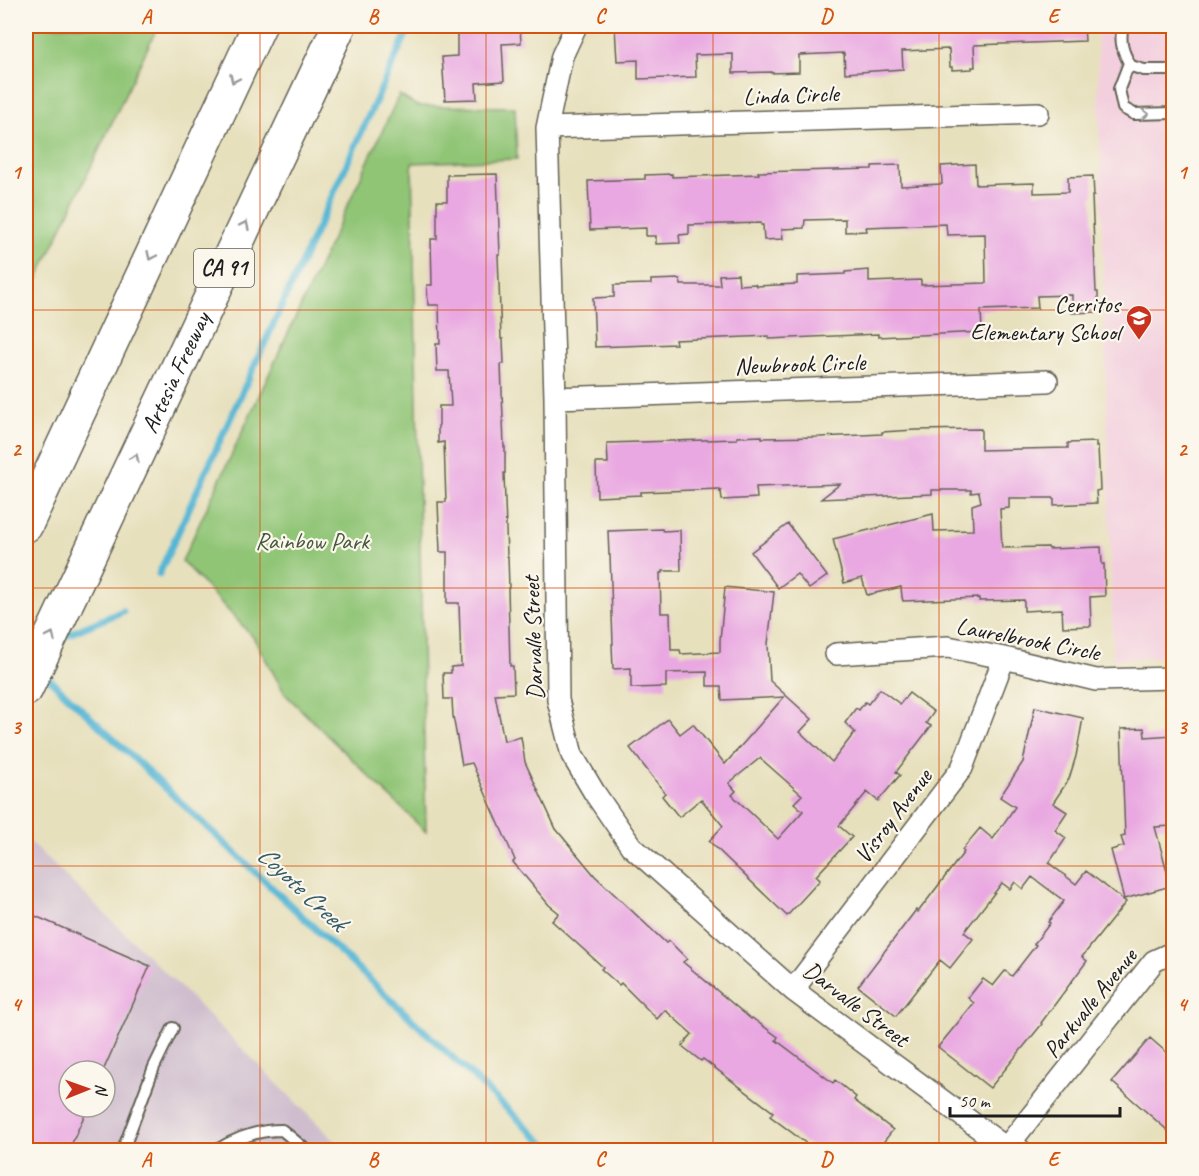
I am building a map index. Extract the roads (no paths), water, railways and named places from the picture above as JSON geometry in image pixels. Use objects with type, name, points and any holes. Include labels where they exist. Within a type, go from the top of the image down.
[{"type":"highway","name":"CA 91","points":[[26,525],[259,26]]},
{"type":"highway","name":"Artesia Freeway","points":[[26,688],[339,26]]},
{"type":"street","name":"Darvalle Street","points":[[576,26],[562,56],[547,128],[555,398],[558,700],[572,755],[594,792],[632,846],[793,990],[1013,1149]]},
{"type":"street","name":"Linda Circle","points":[[547,128],[1038,113]]},
{"type":"street","name":"Newbrook Circle","points":[[555,398],[1047,381]]},
{"type":"street","name":"Laurelbrook Circle","points":[[836,654],[948,647],[1096,680],[1173,678]]},
{"type":"street","name":"Visroy Avenue","points":[[793,990],[962,768],[1004,658]]},
{"type":"street","name":"Parkvalle Avenue","points":[[1013,1149],[1155,961],[1173,952]]},
{"type":"lane","points":[[1123,26],[1121,35],[1123,53],[1131,66],[1144,70],[1173,70]]},
{"type":"lane","points":[[1129,63],[1119,89],[1123,108],[1134,114],[1173,113]]},
{"type":"lane","points":[[123,1150],[154,1066],[173,1028]]},
{"type":"lane","points":[[217,1150],[231,1141],[270,1130],[282,1130],[306,1150]]},
{"type":"waterway","points":[[159,574],[410,26]]},
{"type":"waterway","points":[[62,637],[123,611]]},
{"type":"waterway","name":"Coyote Creek","points":[[43,673],[551,1150]]},
{"type":"place","name":"Cerritos Elementary School","points":[[1139,341]]},
{"type":"park label","name":"Rainbow Park","points":[[312,541]]}]
